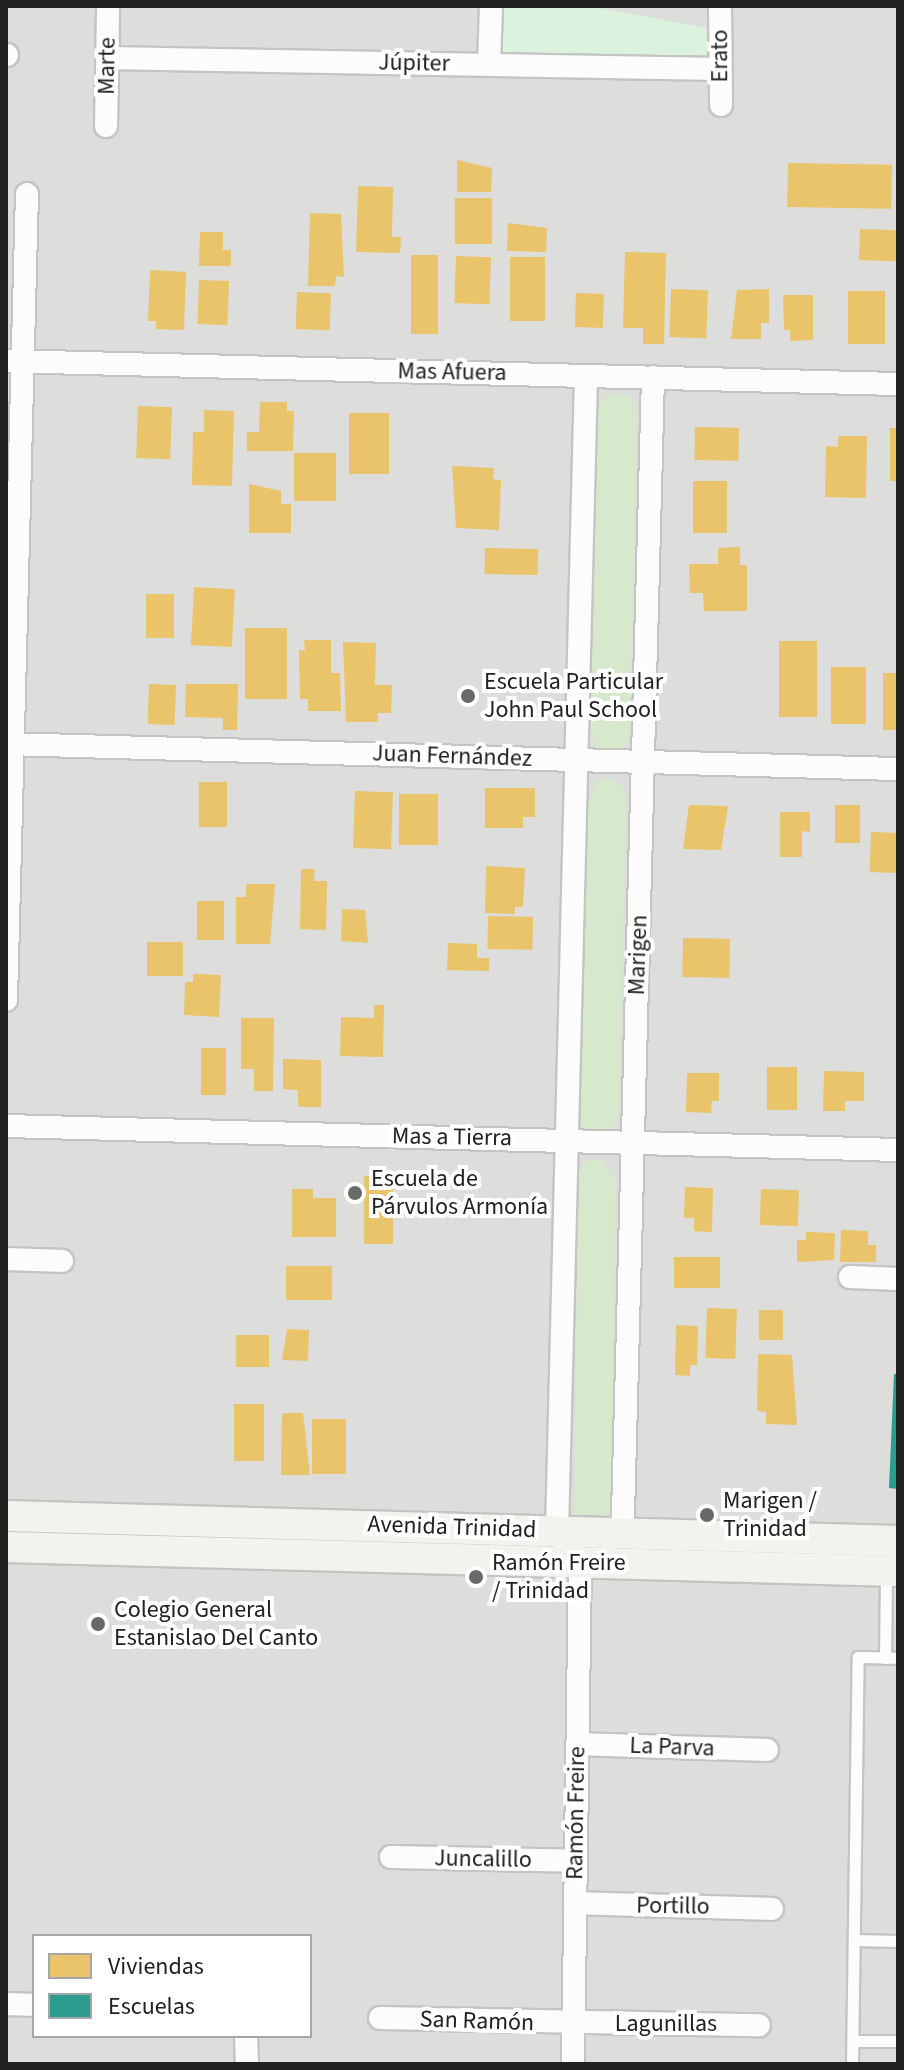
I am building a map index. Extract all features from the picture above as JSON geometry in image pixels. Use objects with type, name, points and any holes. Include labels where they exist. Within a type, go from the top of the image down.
[{"type":"main road","name":"Avenida Trinidad","points":[[6,1516],[898,1541]]},
{"type":"main road","name":"Avenida Trinidad","points":[[6,1547],[892,1571]]},
{"type":"street","name":"Marte","points":[[106,126],[108,6]]},
{"type":"street","points":[[489,64],[491,6]]},
{"type":"street","name":"Erato","points":[[720,6],[721,105]]},
{"type":"street","name":"Júpiter","points":[[107,58],[720,69]]},
{"type":"street","points":[[6,1000],[14,361],[27,194]]},
{"type":"street","name":"Mas Afuera","points":[[14,361],[898,384]]},
{"type":"street","points":[[586,376],[557,1530],[580,1562],[622,1532]]},
{"type":"street","name":"Marigen","points":[[622,1532],[653,377]]},
{"type":"street","name":"Juan Fernández","points":[[9,744],[898,769]]},
{"type":"street","name":"Mas a Tierra","points":[[6,1126],[898,1150]]},
{"type":"street","points":[[6,1259],[62,1261]]},
{"type":"street","points":[[850,1277],[898,1279]]},
{"type":"street","name":"Ramón Freire","points":[[573,2064],[580,1562]]},
{"type":"street","name":"La Parva","points":[[577,1744],[767,1750]]},
{"type":"street","name":"Juncalillo","points":[[391,1857],[576,1861]]},
{"type":"street","name":"Portillo","points":[[575,1903],[772,1909]]},
{"type":"street","points":[[6,2004],[32,2005]]},
{"type":"street","name":"San Ramón","points":[[380,2018],[573,2024]]},
{"type":"street","name":"Lagunillas","points":[[573,2024],[759,2025]]},
{"type":"street","points":[[246,2038],[247,2064]]},
{"type":"lane","points":[[852,2064],[858,1657],[892,1658],[892,1571]]},
{"type":"lane","points":[[854,1940],[898,1941]]},
{"type":"lane","points":[[853,2041],[898,2041]]},
{"type":"shaded area","points":[[6,6],[898,6],[898,2064],[6,2064]]},
{"type":"green space","points":[[502,6],[590,6],[707,28],[708,57],[501,53]]},
{"type":"green space","points":[[614,393],[630,396],[637,415],[630,736],[622,751],[597,750],[589,726],[596,412],[602,399]]},
{"type":"green space","points":[[611,779],[624,788],[626,807],[619,1112],[610,1134],[590,1134],[580,1123],[578,1107],[587,804],[598,780]]},
{"type":"green space","points":[[600,1159],[616,1178],[610,1519],[574,1518],[578,1176],[585,1162]]},
{"type":"building: Viviendas","points":[[457,160],[492,168],[491,192],[457,192]]},
{"type":"building: Viviendas","points":[[788,163],[892,165],[891,209],[787,207]]},
{"type":"building: Viviendas","points":[[358,186],[393,187],[392,237],[401,237],[400,253],[356,252]]},
{"type":"building: Viviendas","points":[[455,198],[492,198],[492,244],[455,244]]},
{"type":"building: Viviendas","points":[[310,213],[341,214],[344,277],[336,276],[335,286],[308,286]]},
{"type":"building: Viviendas","points":[[508,223],[547,228],[546,252],[507,251]]},
{"type":"building: Viviendas","points":[[860,229],[898,230],[897,261],[859,260]]},
{"type":"building: Viviendas","points":[[200,232],[223,232],[223,250],[231,250],[231,266],[199,266]]},
{"type":"building: Viviendas","points":[[625,252],[666,253],[664,344],[643,344],[643,328],[623,328]]},
{"type":"building: Viviendas","points":[[411,255],[438,255],[438,334],[411,334]]},
{"type":"building: Viviendas","points":[[456,256],[491,257],[489,304],[454,303]]},
{"type":"building: Viviendas","points":[[510,257],[545,257],[545,321],[510,321]]},
{"type":"building: Viviendas","points":[[150,270],[186,272],[184,330],[156,329],[156,321],[148,321]]},
{"type":"building: Viviendas","points":[[199,280],[229,281],[227,325],[197,324]]},
{"type":"building: Viviendas","points":[[671,289],[708,290],[706,338],[669,337]]},
{"type":"building: Viviendas","points":[[769,289],[769,323],[761,323],[761,339],[731,339],[737,290]]},
{"type":"building: Viviendas","points":[[848,291],[885,291],[885,344],[848,344]]},
{"type":"building: Viviendas","points":[[297,292],[331,293],[330,330],[296,329]]},
{"type":"building: Viviendas","points":[[576,293],[604,294],[603,328],[575,327]]},
{"type":"building: Viviendas","points":[[783,295],[813,295],[813,340],[790,341],[790,330],[784,330]]},
{"type":"building: Viviendas","points":[[260,402],[287,402],[287,411],[294,411],[293,451],[247,451],[247,432],[259,432]]},
{"type":"building: Viviendas","points":[[138,406],[172,407],[170,459],[136,458]]},
{"type":"building: Viviendas","points":[[204,410],[234,411],[232,486],[192,485],[193,432],[204,432]]},
{"type":"building: Viviendas","points":[[349,413],[389,413],[389,474],[349,474]]},
{"type":"building: Viviendas","points":[[695,427],[739,428],[738,461],[694,460]]},
{"type":"building: Viviendas","points":[[890,428],[898,428],[898,481],[890,481]]},
{"type":"building: Viviendas","points":[[838,436],[867,436],[866,498],[825,497],[826,446],[838,447]]},
{"type":"building: Viviendas","points":[[294,453],[336,453],[336,501],[294,501]]},
{"type":"building: Viviendas","points":[[452,466],[494,468],[493,479],[501,480],[499,530],[456,528]]},
{"type":"building: Viviendas","points":[[693,481],[727,481],[727,533],[693,533]]},
{"type":"building: Viviendas","points":[[249,484],[281,491],[281,504],[291,504],[291,533],[249,533]]},
{"type":"building: Viviendas","points":[[740,547],[740,565],[747,565],[747,611],[704,611],[703,593],[690,593],[689,564],[718,564],[718,548]]},
{"type":"building: Viviendas","points":[[485,548],[538,549],[538,575],[485,574]]},
{"type":"building: Viviendas","points":[[194,587],[235,589],[232,647],[191,645]]},
{"type":"building: Viviendas","points":[[146,594],[174,594],[174,638],[146,638]]},
{"type":"building: Viviendas","points":[[245,628],[287,628],[287,699],[245,699]]},
{"type":"building: Viviendas","points":[[304,640],[331,640],[331,673],[340,673],[341,711],[308,711],[308,699],[300,699],[299,650],[305,650]]},
{"type":"building: Viviendas","points":[[779,641],[817,641],[817,717],[779,717]]},
{"type":"building: Viviendas","points":[[343,642],[376,643],[375,685],[392,685],[391,713],[378,713],[378,722],[346,722]]},
{"type":"building: Viviendas","points":[[831,667],[866,667],[866,724],[831,724]]},
{"type":"building: Viviendas","points":[[883,673],[898,673],[898,730],[883,730]]},
{"type":"building: Viviendas","points":[[149,684],[176,685],[175,725],[148,724]]},
{"type":"building: Viviendas","points":[[186,684],[238,684],[237,730],[223,730],[223,718],[185,717]]},
{"type":"building: Viviendas","points":[[199,782],[227,782],[227,827],[199,827]]},
{"type":"building: Viviendas","points":[[485,788],[535,788],[535,817],[523,817],[523,828],[485,828]]},
{"type":"building: Viviendas","points":[[355,791],[393,792],[391,849],[353,848]]},
{"type":"building: Viviendas","points":[[399,794],[438,794],[438,845],[399,845]]},
{"type":"building: Viviendas","points":[[689,805],[728,806],[721,850],[683,849]]},
{"type":"building: Viviendas","points":[[835,805],[860,805],[860,843],[835,843]]},
{"type":"building: Viviendas","points":[[780,812],[810,812],[810,832],[802,831],[802,857],[780,857]]},
{"type":"building: Viviendas","points":[[871,832],[898,833],[897,873],[870,872]]},
{"type":"building: Viviendas","points":[[486,866],[525,868],[523,907],[515,907],[515,914],[485,913]]},
{"type":"building: Viviendas","points":[[301,869],[315,869],[314,881],[327,881],[326,930],[300,929]]},
{"type":"building: Viviendas","points":[[246,884],[275,884],[270,944],[236,944],[236,897],[246,897]]},
{"type":"building: Viviendas","points":[[197,901],[224,901],[224,940],[197,940]]},
{"type":"building: Viviendas","points":[[342,909],[365,910],[368,943],[341,941]]},
{"type":"building: Viviendas","points":[[488,916],[533,917],[532,950],[487,949]]},
{"type":"building: Viviendas","points":[[683,938],[730,939],[729,978],[682,977]]},
{"type":"building: Viviendas","points":[[147,942],[183,942],[183,976],[147,976]]},
{"type":"building: Viviendas","points":[[448,943],[477,944],[477,958],[489,958],[489,971],[447,970]]},
{"type":"building: Viviendas","points":[[193,974],[221,975],[219,1017],[184,1015],[185,982],[193,982]]},
{"type":"building: Viviendas","points":[[374,1005],[384,1005],[383,1057],[340,1056],[341,1017],[374,1018]]},
{"type":"building: Viviendas","points":[[241,1018],[274,1018],[273,1091],[254,1091],[254,1069],[241,1069]]},
{"type":"building: Viviendas","points":[[201,1048],[226,1048],[226,1095],[201,1095]]},
{"type":"building: Viviendas","points":[[283,1059],[321,1060],[321,1107],[298,1107],[298,1090],[283,1089]]},
{"type":"building: Viviendas","points":[[767,1067],[797,1067],[797,1110],[767,1110]]},
{"type":"building: Viviendas","points":[[824,1071],[864,1072],[864,1101],[845,1101],[845,1111],[823,1111]]},
{"type":"building: Viviendas","points":[[687,1073],[719,1073],[719,1101],[712,1101],[711,1113],[686,1112]]},
{"type":"building: Viviendas","points":[[364,1176],[393,1176],[393,1244],[364,1244]]},
{"type":"building: Viviendas","points":[[685,1187],[713,1188],[712,1232],[694,1231],[694,1218],[684,1218]]},
{"type":"building: Viviendas","points":[[292,1189],[313,1189],[313,1198],[336,1198],[336,1237],[292,1237]]},
{"type":"building: Viviendas","points":[[761,1189],[799,1190],[798,1226],[760,1225]]},
{"type":"building: Viviendas","points":[[841,1230],[868,1231],[868,1245],[876,1245],[876,1262],[840,1262]]},
{"type":"building: Viviendas","points":[[806,1232],[835,1233],[834,1260],[797,1262],[797,1240],[806,1240]]},
{"type":"building: Viviendas","points":[[674,1257],[720,1257],[720,1288],[674,1288]]},
{"type":"building: Viviendas","points":[[286,1266],[332,1266],[332,1300],[286,1300]]},
{"type":"building: Viviendas","points":[[707,1308],[737,1309],[735,1359],[705,1358]]},
{"type":"building: Viviendas","points":[[759,1310],[783,1310],[783,1340],[759,1340]]},
{"type":"building: Viviendas","points":[[676,1325],[698,1326],[697,1365],[690,1365],[690,1376],[675,1375]]},
{"type":"building: Viviendas","points":[[287,1329],[309,1330],[308,1361],[282,1360]]},
{"type":"building: Viviendas","points":[[236,1335],[269,1335],[269,1367],[236,1367]]},
{"type":"building: Viviendas","points":[[758,1354],[792,1355],[797,1425],[766,1424],[766,1412],[757,1411]]},
{"type":"building: Viviendas","points":[[234,1404],[264,1404],[264,1461],[234,1461]]},
{"type":"building: Viviendas","points":[[282,1413],[303,1413],[310,1475],[281,1475]]},
{"type":"building: Viviendas","points":[[312,1419],[346,1419],[346,1474],[312,1474]]},
{"type":"building: Escuelas","points":[[894,1374],[898,1374],[898,1489],[889,1488]]},
{"type":"place","name":"Escuela Particular John Paul School","points":[[468,696]]},
{"type":"place","name":"Escuela de Párvulos Armonía","points":[[355,1193]]},
{"type":"place","name":"Marigen / Trinidad","points":[[707,1515]]},
{"type":"place","name":"Ramón Freire / Trinidad","points":[[476,1577]]},
{"type":"place","name":"Colegio General Estanislao Del Canto","points":[[98,1624]]}]
